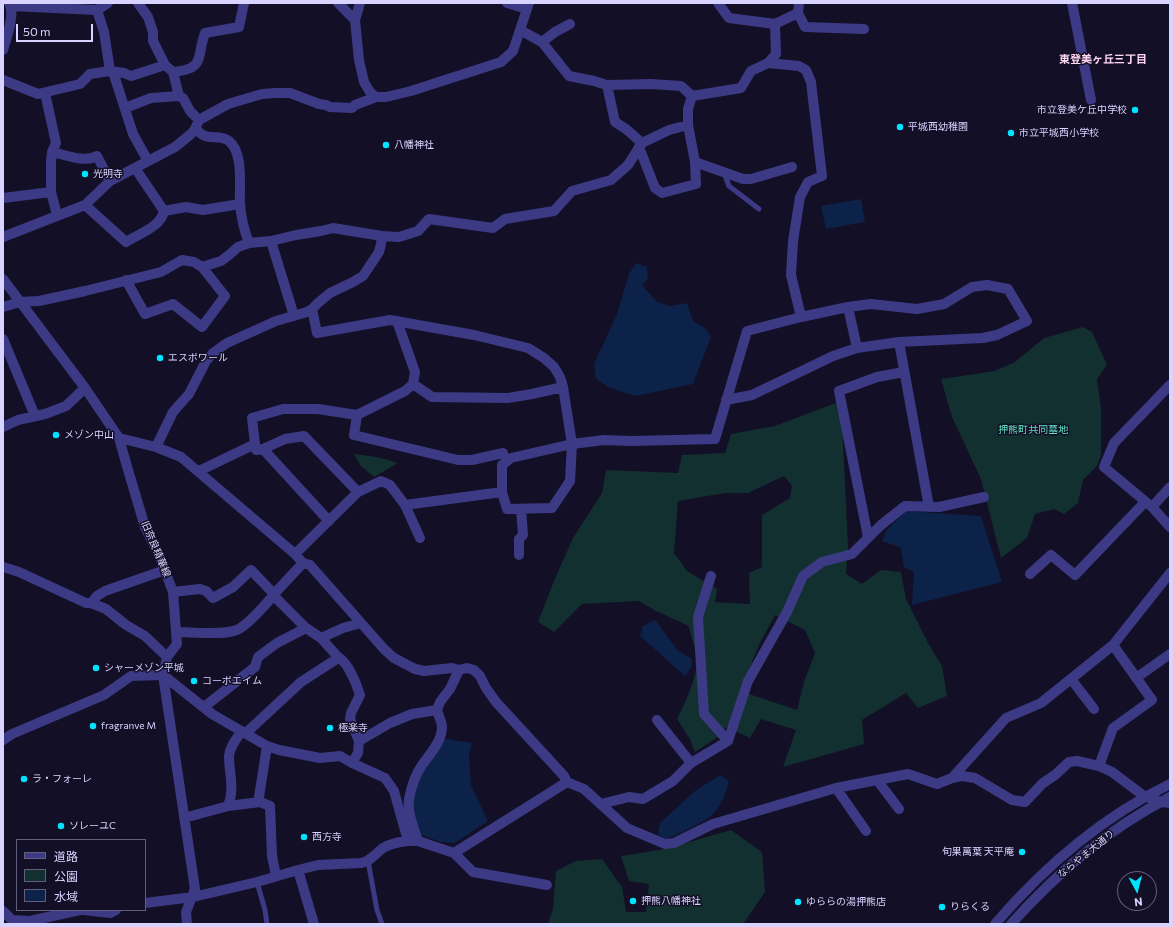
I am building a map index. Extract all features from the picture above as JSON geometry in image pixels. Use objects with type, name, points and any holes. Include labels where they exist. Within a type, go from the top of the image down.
[{"type":"street","points":[[3,50],[10,23],[10,4],[97,10],[108,3]]},
{"type":"street","points":[[138,3],[148,17],[153,32],[153,41],[165,65],[174,72],[179,96]]},
{"type":"street","points":[[174,72],[193,68],[198,62],[205,33],[239,26],[244,3]]},
{"type":"street","points":[[338,3],[355,20]]},
{"type":"street","points":[[360,3],[355,20],[359,60],[364,82],[370,92],[376,97]]},
{"type":"street","points":[[3,237],[86,205],[110,181],[175,146],[197,124],[228,104],[262,94],[290,93],[330,107],[352,108],[355,105],[376,97],[386,97],[411,91],[501,62],[513,51],[528,6],[508,3]]},
{"type":"street","points":[[718,3],[729,18],[775,24],[798,8],[805,26],[864,29]]},
{"type":"street","points":[[1072,3],[1091,100]]},
{"type":"street","points":[[97,10],[104,32],[110,71],[114,75],[126,108],[133,134],[148,160]]},
{"type":"street","points":[[542,42],[555,32],[570,24]]},
{"type":"street","points":[[692,96],[741,88],[751,71],[768,63],[776,54],[775,24]]},
{"type":"street","points":[[520,30],[542,42],[569,76],[594,80],[607,85],[651,84],[681,86],[692,96]]},
{"type":"street","points":[[768,63],[799,66],[806,70],[811,82],[822,176],[808,182],[800,197],[793,241],[791,275],[801,317]]},
{"type":"street","points":[[3,80],[38,94],[80,84],[90,74],[110,71],[124,73],[131,76],[165,65]]},
{"type":"street","points":[[607,85],[615,122],[626,129],[640,145],[654,188],[662,193],[696,184],[695,162],[688,125],[688,109],[692,96]]},
{"type":"street","points":[[45,93],[56,143],[52,152],[51,161],[51,192],[57,215]]},
{"type":"street","points":[[126,108],[151,98],[179,96],[183,98],[205,136],[222,137],[230,142],[235,150],[240,169],[240,204],[243,226],[249,243]]},
{"type":"street","points":[[202,267],[221,260],[238,247],[249,243],[271,241],[333,228],[382,236],[399,237],[418,231],[429,219],[493,228],[505,219],[554,211],[572,191],[611,180],[628,165],[640,145],[669,130],[688,125]]},
{"type":"street","points":[[52,152],[83,159],[92,159],[97,156],[110,181]]},
{"type":"street","points":[[695,162],[742,179],[751,179],[792,167]]},
{"type":"street","points":[[134,168],[164,211]]},
{"type":"street","points":[[3,198],[51,192]]},
{"type":"street","points":[[164,211],[186,207],[203,210],[240,204]]},
{"type":"street","points":[[86,205],[126,242],[158,222],[163,216],[164,211]]},
{"type":"street","points":[[156,447],[173,412],[189,394],[206,361],[213,353],[227,343],[276,320],[294,316],[312,309],[318,302],[330,293],[364,276],[379,252],[382,244],[382,236]]},
{"type":"street","points":[[271,241],[294,316]]},
{"type":"street","points":[[3,307],[20,302],[39,301],[85,291],[126,280],[161,272],[182,260],[194,262],[202,267],[225,296],[202,327],[173,304],[145,314],[126,280]]},
{"type":"street","name":"旧奈良精華線","points":[[3,279],[85,388],[119,438],[145,527],[159,555],[173,592],[177,644],[167,657],[163,675],[195,889],[186,912],[186,924]]},
{"type":"street","points":[[312,309],[317,333],[390,320],[474,335],[528,348],[544,358],[554,367],[560,377],[563,387],[572,444],[570,481],[552,508],[507,509],[502,492],[502,465],[511,458],[572,444],[604,440],[632,441],[715,439],[726,400],[747,332],[801,317],[848,307],[871,304],[917,309],[944,304],[972,287],[987,285],[1008,289],[1027,321],[997,335],[983,338],[898,342],[857,348],[833,356],[752,395],[726,400]]},
{"type":"street","points":[[848,307],[857,348]]},
{"type":"street","points":[[328,521],[259,447],[252,418],[282,409],[318,409],[357,415],[405,391],[413,384],[415,372],[397,322]]},
{"type":"street","points":[[3,339],[35,416]]},
{"type":"street","points":[[898,342],[929,507]]},
{"type":"street","points":[[868,537],[839,391],[877,377],[904,372]]},
{"type":"street","points":[[413,384],[432,397],[508,398],[563,387]]},
{"type":"street","points":[[1170,385],[1114,443],[1104,468],[1148,505],[1170,527]]},
{"type":"street","points":[[3,426],[18,420],[45,414],[66,406],[85,388]]},
{"type":"street","points":[[357,415],[354,435],[458,460],[472,460],[503,454]]},
{"type":"street","points":[[198,471],[259,447],[304,436],[358,492]]},
{"type":"street","points":[[119,438],[156,447],[181,457],[295,554],[303,563],[310,566],[384,649],[394,658],[415,669],[424,671],[452,668],[459,670],[467,668],[474,670],[480,676],[496,702],[564,776],[567,782],[584,789],[627,828],[665,844],[674,843],[713,824],[836,788],[908,774],[937,784],[945,782],[952,778],[1006,718],[1042,703],[1113,645],[1169,575]]},
{"type":"street","points":[[295,554],[358,492],[381,481],[390,485],[405,505],[420,538]]},
{"type":"street","points":[[1030,574],[1051,555],[1075,575],[1148,505],[1170,487]]},
{"type":"street","points":[[405,505],[502,492]]},
{"type":"street","points":[[602,804],[629,797],[643,799],[673,781],[692,763],[728,741],[748,681],[787,612],[803,576],[822,562],[852,554],[881,525],[905,506],[939,507],[984,496]]},
{"type":"street","points":[[520,555],[520,539],[523,534],[521,509]]},
{"type":"street","points":[[177,632],[218,633],[238,630],[255,616],[303,563]]},
{"type":"street","points":[[3,567],[20,572],[86,603],[92,603],[106,609],[126,625],[145,636],[167,657]]},
{"type":"street","points":[[92,603],[97,596],[105,591],[165,570]]},
{"type":"street","points":[[173,592],[200,589],[206,591],[213,598],[233,587],[251,570],[306,628],[321,638],[338,657],[342,659],[358,686],[360,695],[350,719],[359,741],[358,753],[352,763]]},
{"type":"street","points":[[711,576],[698,617],[704,714],[728,741]]},
{"type":"street","points":[[321,638],[344,628],[361,623]]},
{"type":"street","points":[[204,707],[255,667],[258,657],[277,643],[306,628]]},
{"type":"street","points":[[1099,766],[1113,728],[1152,700],[1113,645]]},
{"type":"street","points":[[1136,678],[1170,654]]},
{"type":"street","points":[[228,806],[232,790],[229,755],[234,742],[300,682],[338,657]]},
{"type":"street","points":[[413,841],[409,801],[411,789],[421,766],[434,750],[441,733],[442,726],[437,710],[440,702],[450,689],[459,670]]},
{"type":"street","points":[[3,740],[12,734],[104,695],[131,676],[163,675],[212,714],[267,746],[279,750],[320,758],[340,756],[386,778],[394,791],[413,841]]},
{"type":"street","points":[[1071,679],[1094,709]]},
{"type":"street","points":[[359,741],[390,723],[412,714],[437,710]]},
{"type":"street","points":[[657,720],[692,763]]},
{"type":"street","points":[[260,802],[259,792],[267,746]]},
{"type":"street","points":[[952,778],[962,776],[974,778],[1012,800],[1025,802],[1043,783],[1056,775],[1069,762],[1077,761],[1099,766],[1112,772],[1144,796],[1165,802]]},
{"type":"street","points":[[877,780],[899,809]]},
{"type":"street","points":[[454,853],[567,782]]},
{"type":"street","points":[[995,924],[1044,871],[1104,823],[1144,796],[1170,784]]},
{"type":"street","points":[[836,788],[866,832]]},
{"type":"street","name":"ならやま大通り","points":[[1011,924],[1064,870],[1089,849],[1139,813],[1165,802],[1170,797]]},
{"type":"street","points":[[184,818],[228,806],[260,802],[270,806],[272,856],[276,876]]},
{"type":"street","points":[[146,903],[193,897],[257,882],[318,865],[361,863],[368,861],[384,848],[394,843],[413,841],[454,853],[473,872],[547,885]]},
{"type":"street","points":[[298,870],[314,924]]},
{"type":"street","points":[[8,919],[30,921],[75,911]]},
{"type":"street","points":[[93,911],[110,913],[114,911]]},
{"type":"lane","points":[[724,173],[728,186],[759,209]]},
{"type":"lane","points":[[368,861],[377,910],[382,924]]},
{"type":"lane","points":[[257,882],[265,910],[267,924]]},
{"type":"green space","name":"押熊町共同墓地","points":[[1083,327],[1092,332],[1107,365],[1097,379],[1101,409],[1101,455],[1097,466],[1083,480],[1078,503],[1064,514],[1054,509],[1035,514],[1027,538],[1001,558],[981,479],[952,417],[941,379],[995,371],[1015,362],[1044,338]]},
{"type":"green space","points":[[841,401],[848,547],[846,574],[862,584],[881,570],[901,572],[906,599],[928,643],[942,666],[947,696],[918,708],[906,693],[862,720],[864,744],[783,767],[796,730],[761,719],[750,738],[726,727],[721,735],[695,752],[690,739],[677,719],[690,690],[695,675],[697,660],[689,626],[656,611],[639,601],[582,604],[554,632],[538,622],[573,538],[602,493],[606,470],[678,473],[682,455],[725,453],[731,434],[775,426]],"holes":[[[784,476],[792,486],[790,498],[762,515],[762,567],[749,573],[750,604],[715,602],[717,589],[687,571],[674,553],[678,501],[725,493],[748,493]],[[775,615],[805,630],[815,653],[804,682],[797,710],[740,691],[759,645]]]},
{"type":"green space","points":[[354,454],[377,457],[398,463],[374,477],[361,466]]},
{"type":"green space","points":[[731,830],[762,852],[765,892],[743,924],[548,924],[553,908],[556,871],[576,861],[602,859],[622,887],[626,912],[646,912],[649,884],[629,881],[621,856],[665,849]]},
{"type":"water","points":[[861,199],[865,222],[826,229],[821,206]]},
{"type":"water","points":[[636,263],[647,267],[648,279],[642,285],[657,302],[670,306],[687,303],[693,321],[706,329],[711,337],[693,384],[635,396],[608,387],[596,379],[594,364],[617,314],[629,274]]},
{"type":"water","points":[[906,511],[981,516],[1002,582],[912,605],[914,572],[904,567],[901,548],[882,541],[886,531]]},
{"type":"water","points":[[655,620],[678,651],[691,658],[692,666],[685,676],[640,636],[643,626]]},
{"type":"water","points":[[441,738],[472,743],[469,755],[471,785],[488,821],[455,843],[441,842],[421,835],[411,810],[412,787]]},
{"type":"water","points":[[721,775],[729,782],[723,799],[712,815],[697,825],[665,839],[658,834],[660,823],[696,790]]},
{"type":"place","name":"市立登美ケ丘中学校","points":[[1135,110]]},
{"type":"place","name":"平城西幼稚園","points":[[900,127]]},
{"type":"place","name":"市立平城西小学校","points":[[1011,133]]},
{"type":"place","name":"八幡神社","points":[[386,145]]},
{"type":"place","name":"光明寺","points":[[85,174]]},
{"type":"place","name":"エスポワール","points":[[160,358]]},
{"type":"place","name":"メゾン中山","points":[[56,435]]},
{"type":"place","name":"シャーメゾン平城","points":[[96,668]]},
{"type":"place","name":"コーポエイム","points":[[194,681]]},
{"type":"place","name":"fragranve M","points":[[93,726]]},
{"type":"place","name":"極楽寺","points":[[330,728]]},
{"type":"place","name":"ラ・フォーレ","points":[[24,779]]},
{"type":"place","name":"ソレーユC","points":[[61,826]]},
{"type":"place","name":"西方寺","points":[[304,837]]},
{"type":"place","name":"旬果萬葉 天平庵","points":[[1022,852]]},
{"type":"place","name":"押熊八幡神社","points":[[633,901]]},
{"type":"place","name":"ゆららの湯押熊店","points":[[798,902]]},
{"type":"place","name":"りらくる","points":[[942,907]]},
{"type":"district","name":"東登美ヶ丘三丁目","points":[[1103,59]]}]
